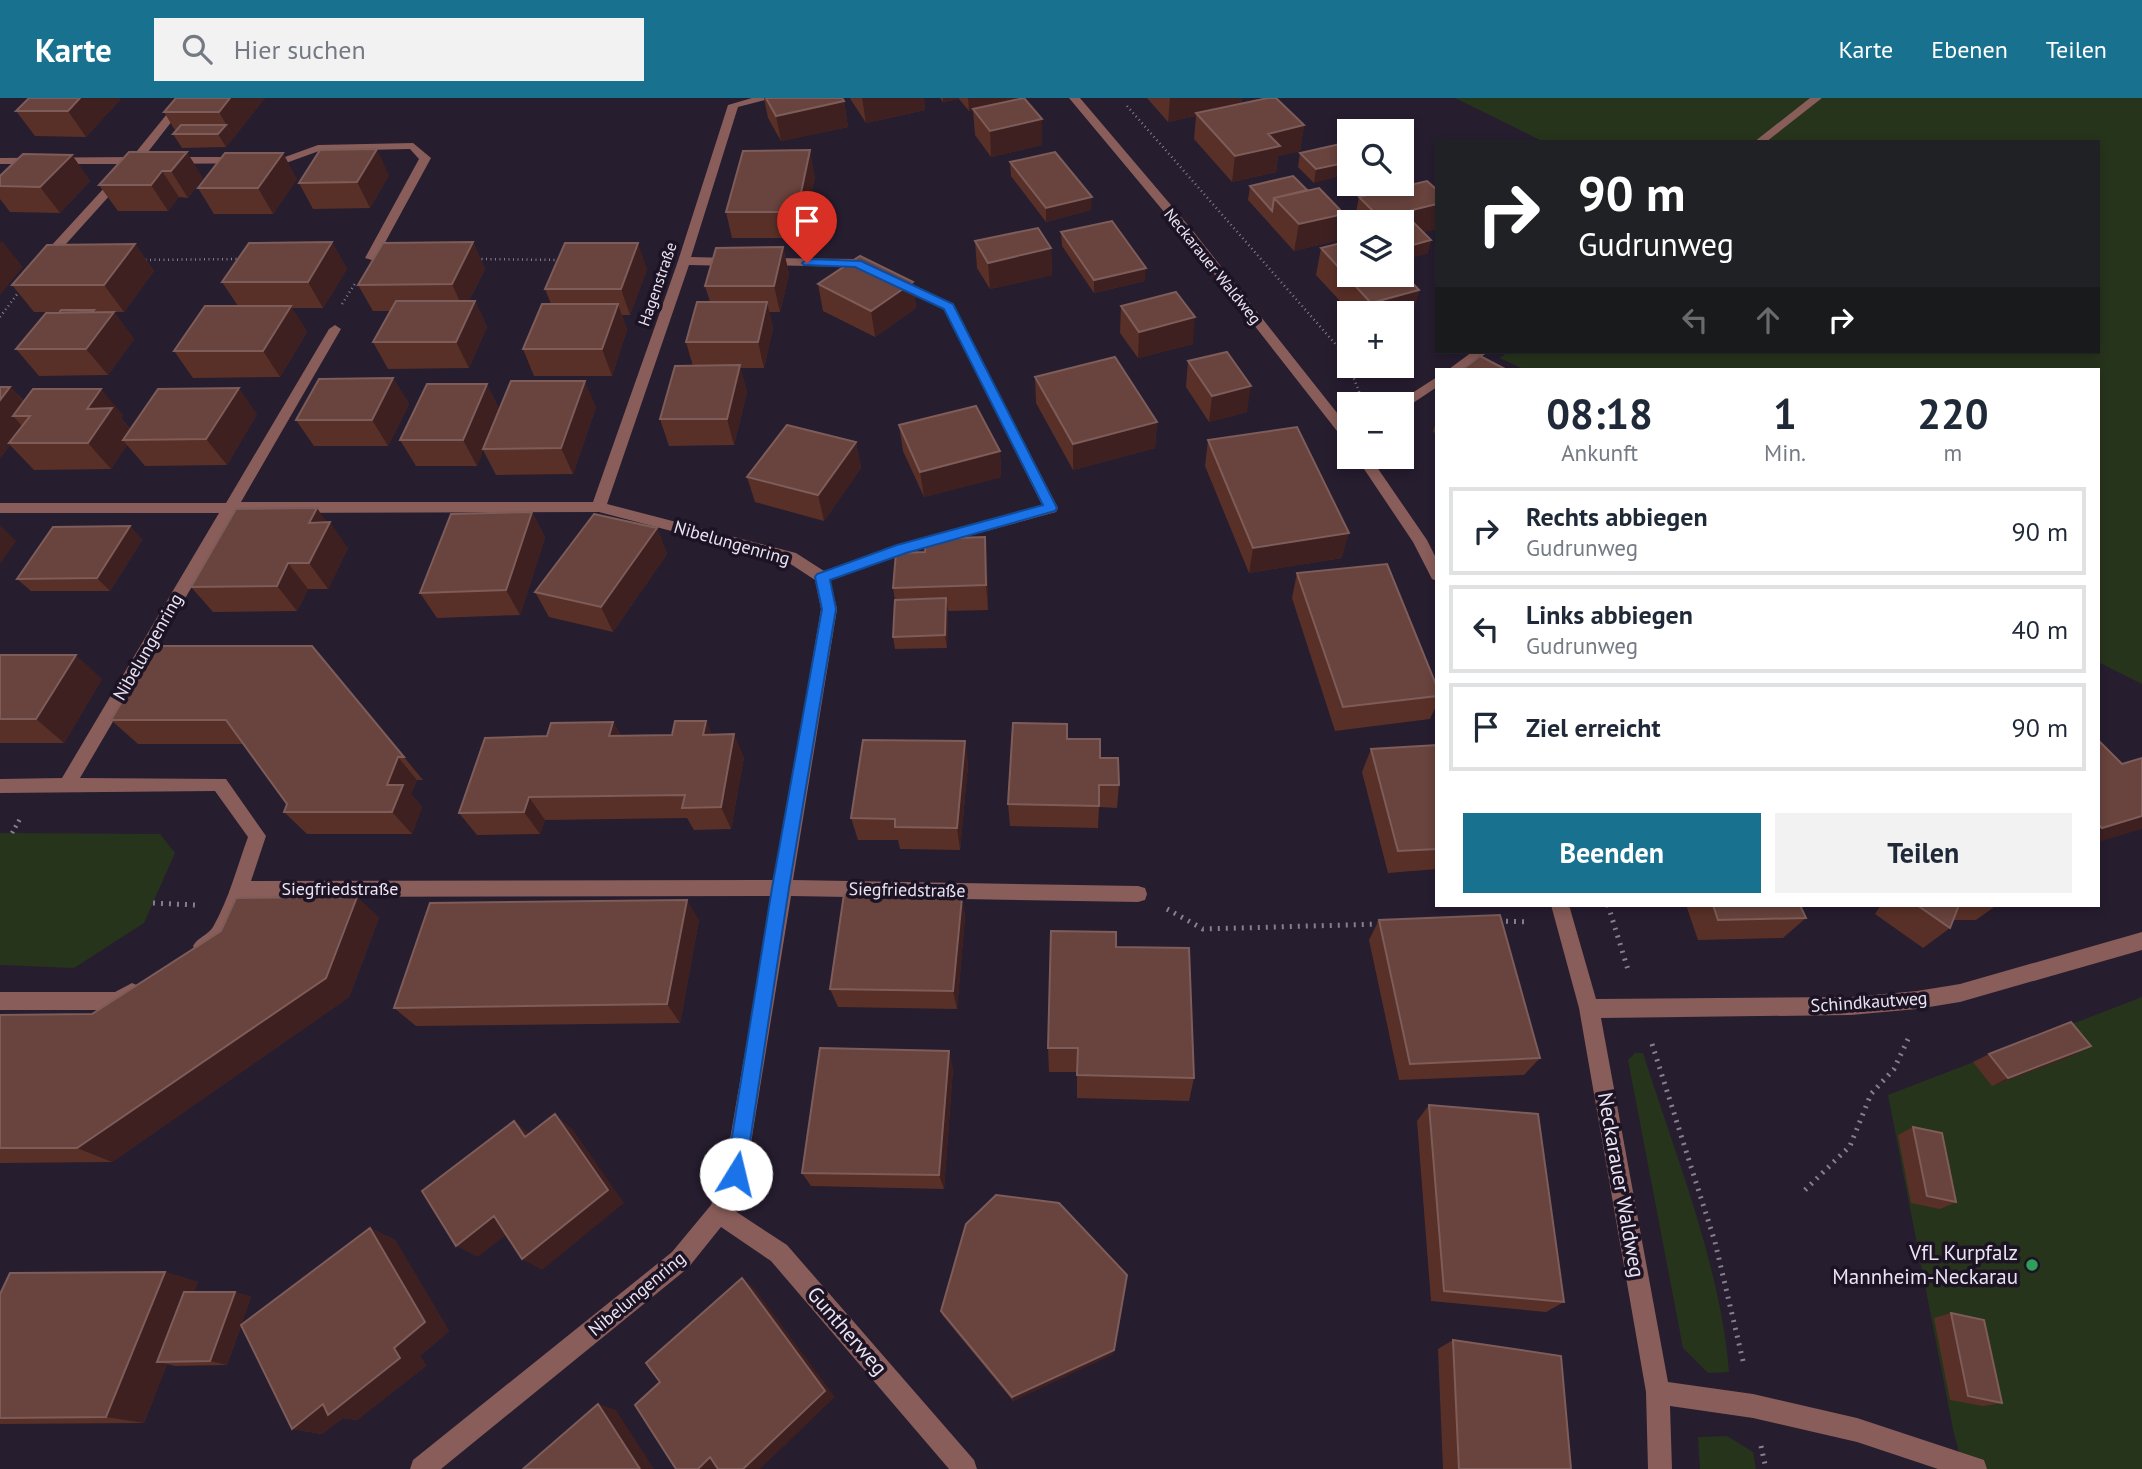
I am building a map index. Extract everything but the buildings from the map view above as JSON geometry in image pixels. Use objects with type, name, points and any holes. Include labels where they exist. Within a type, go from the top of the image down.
[{"type":"street","points":[[44,261],[135,161],[185,98]]},
{"type":"street","points":[[719,98],[733,105],[768,98]]},
{"type":"street","name":"Neckarauer Waldweg","points":[[1074,98],[1189,234],[1337,420]]},
{"type":"street","points":[[1762,140],[1817,98]]},
{"type":"street","name":"Hagenstraße","points":[[599,507],[684,261],[733,105]]},
{"type":"street","points":[[0,161],[286,160],[318,148],[413,146],[425,158],[371,258]]},
{"type":"street","points":[[684,261],[857,263],[949,307],[1051,508],[902,549],[822,577]]},
{"type":"street","name":"Nibelungenring","points":[[67,785],[335,329]]},
{"type":"street","points":[[1457,368],[1478,354]]},
{"type":"street","points":[[1414,396],[1435,382]]},
{"type":"street","points":[[1371,469],[1419,540],[1435,571]]},
{"type":"street","name":"Nibelungenring","points":[[0,508],[599,507],[791,557],[822,577],[829,609],[736,1174],[719,1213],[680,1260],[422,1469]]},
{"type":"street","points":[[0,786],[220,784],[257,836],[239,889],[218,936],[185,958]]},
{"type":"street","name":"Siegfriedstraße","points":[[239,889],[781,888],[1139,894]]},
{"type":"street","name":"Neckarauer Waldweg","points":[[1563,914],[1589,1007],[1658,1392],[1660,1469]]},
{"type":"street","name":"Schindkautweg","points":[[1589,1007],[1640,1010],[1851,1006],[1917,1000],[1960,993],[2142,941]]},
{"type":"street","points":[[0,1002],[118,1001],[152,979]]},
{"type":"street","name":"Guntherweg","points":[[719,1213],[779,1253],[961,1467]]},
{"type":"street","points":[[1658,1392],[1753,1406],[1857,1430],[1975,1469]]},
{"type":"path","points":[[1120,98],[1337,346]]},
{"type":"path","points":[[335,329],[335,316],[371,258]]},
{"type":"path","points":[[0,317],[44,261]]},
{"type":"path","points":[[12,833],[22,816]]},
{"type":"path","points":[[1139,894],[1203,929],[1382,924]]},
{"type":"path","points":[[1609,907],[1715,1242],[1766,1469]]},
{"type":"path","points":[[1493,921],[1563,914]]},
{"type":"path","points":[[1805,1190],[1850,1146],[1871,1094],[1894,1069],[1910,1036],[1917,1000]]},
{"type":"green space","points":[[1455,98],[2142,98],[2142,684],[2100,663],[2100,368],[1521,368],[1500,358],[1505,354],[2100,354],[2100,140],[1540,140]]},
{"type":"green space","points":[[0,833],[160,834],[175,853],[144,923],[74,968],[0,965]]},
{"type":"green space","name":"VfL Kurpfalz Mannheim-Neckarau","points":[[2142,997],[2142,1469],[1964,1469],[1954,1434],[1888,1095]]},
{"type":"green space","points":[[1635,1053],[1643,1053],[1695,1211],[1717,1292],[1729,1372],[1708,1373],[1683,1348],[1628,1060]]},
{"type":"green space","points":[[1727,1436],[1753,1452],[1756,1469],[1700,1469],[1698,1437]]},
{"type":"place","name":"VfL Kurpfalz Mannheim-Neckarau","points":[[2032,1265]]},
{"type":"route","points":[[736,1174],[829,609],[822,577],[902,549],[1051,508],[949,307],[857,263],[807,263]]}]
